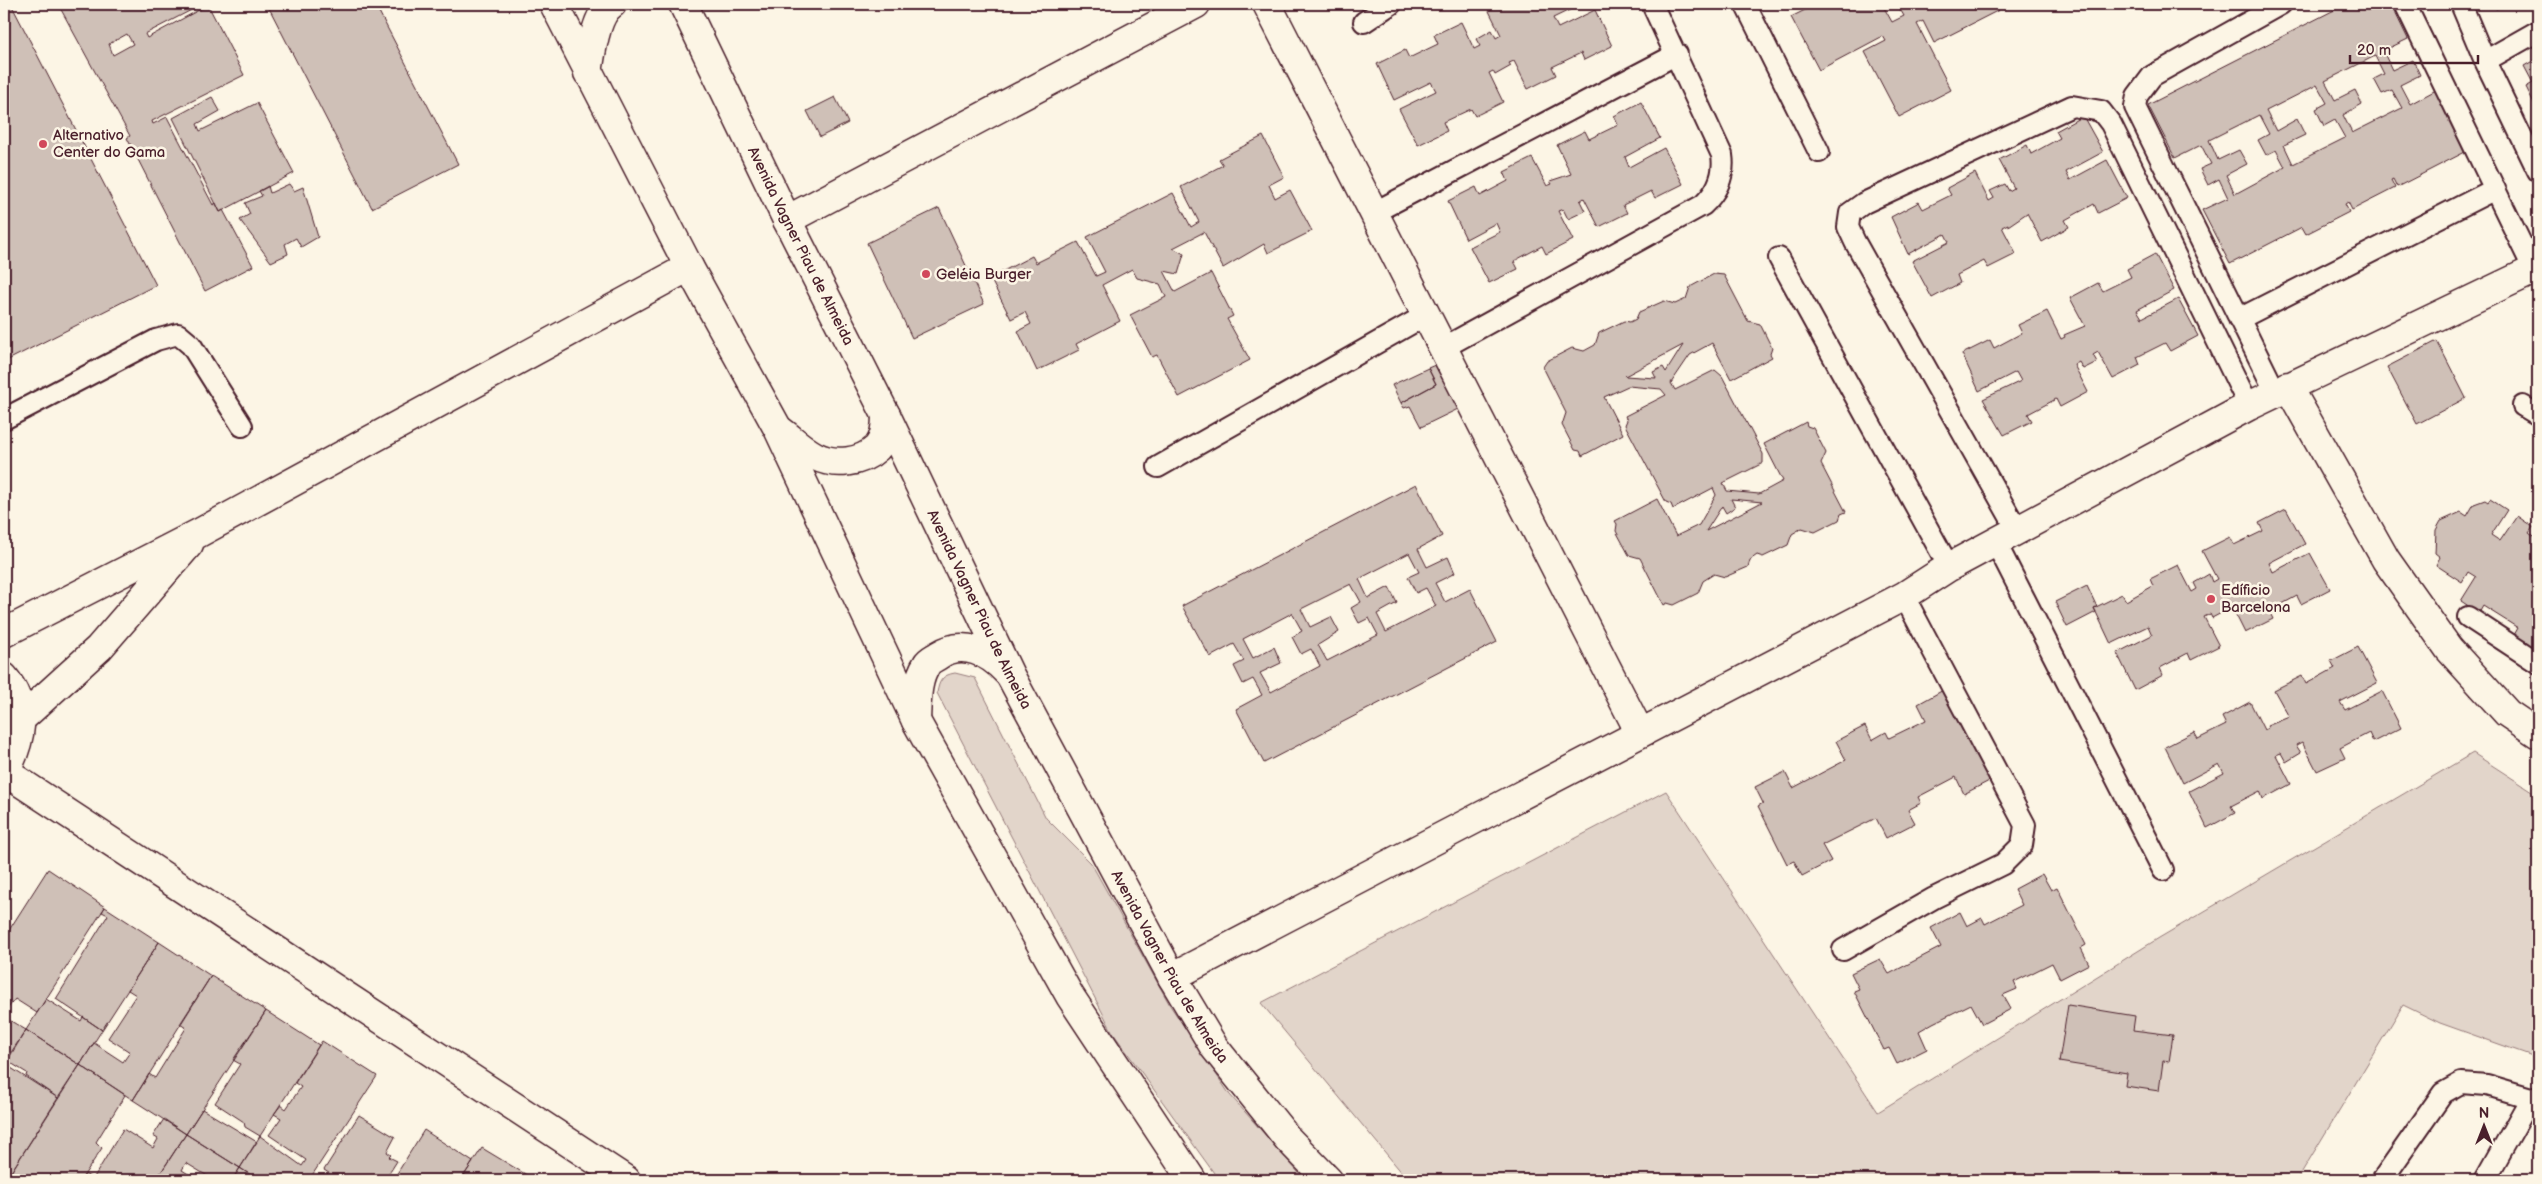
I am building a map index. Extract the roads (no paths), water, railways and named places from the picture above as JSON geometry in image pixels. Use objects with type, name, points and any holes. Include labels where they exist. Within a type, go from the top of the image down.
[{"type":"street","points":[[554,4],[690,267],[778,429],[916,721],[1070,996],[1192,1180]]},
{"type":"street","points":[[588,73],[593,39],[602,18],[612,4]]},
{"type":"street","points":[[667,4],[698,32]]},
{"type":"street","name":"Avenida Vagner Piau de Almeida","points":[[683,4],[786,220],[886,415],[1010,675],[1172,977],[1214,1047],[1288,1138],[1328,1180]]},
{"type":"street","points":[[786,220],[1196,4]]},
{"type":"street","points":[[1266,4],[1640,734]]},
{"type":"street","points":[[4,633],[199,533],[690,267]]},
{"type":"street","points":[[1172,977],[1904,596],[1950,567],[2249,406],[2536,269]]},
{"type":"street","points":[[2282,390],[2386,560],[2443,641],[2507,713],[2538,734]]},
{"type":"street","points":[[778,429],[815,456],[838,464],[860,458],[878,447],[885,432],[886,415]]},
{"type":"street","points":[[21,719],[100,648],[130,610],[199,533]]},
{"type":"street","points":[[916,721],[917,687],[927,663],[949,649],[974,649],[997,661],[1010,675]]},
{"type":"street","points":[[4,677],[17,700],[21,719],[21,734],[4,774],[626,1180]]},
{"type":"lane","points":[[1364,22],[1391,4]]},
{"type":"lane","points":[[1443,348],[1703,206],[1715,194],[1724,167],[1722,155],[1677,54],[1652,4]]},
{"type":"lane","points":[[1745,4],[1819,152]]},
{"type":"lane","points":[[2281,4],[2152,76],[2137,96],[2135,106],[2239,319],[2282,390]]},
{"type":"lane","points":[[2405,4],[2536,269]]},
{"type":"lane","points":[[2461,4],[2485,60],[2538,172]]},
{"type":"lane","points":[[2485,60],[2538,30]]},
{"type":"lane","points":[[1373,212],[1677,54]]},
{"type":"lane","points":[[2163,870],[2007,537],[1855,242],[1848,227],[1850,213],[1864,203],[2072,106],[2101,112],[2111,124],[2249,406]]},
{"type":"lane","points":[[2239,319],[2495,189]]},
{"type":"lane","points":[[1778,258],[1950,567]]},
{"type":"lane","points":[[1158,467],[1426,315]]},
{"type":"lane","points":[[4,419],[156,340],[178,334],[191,345],[242,426]]},
{"type":"lane","points":[[1843,950],[1934,898],[2003,864],[2022,845],[2025,825],[1904,596]]},
{"type":"lane","points":[[2468,617],[2538,663]]},
{"type":"lane","points":[[2382,1180],[2443,1093],[2461,1083],[2487,1085],[2535,1098],[2485,1180]]},
{"type":"place","name":"Alternativo Center do Gama","points":[[43,144]]},
{"type":"place","name":"Geléia Burger","points":[[926,274]]},
{"type":"place","name":"Edíficio Barcelona","points":[[2211,599]]}]
